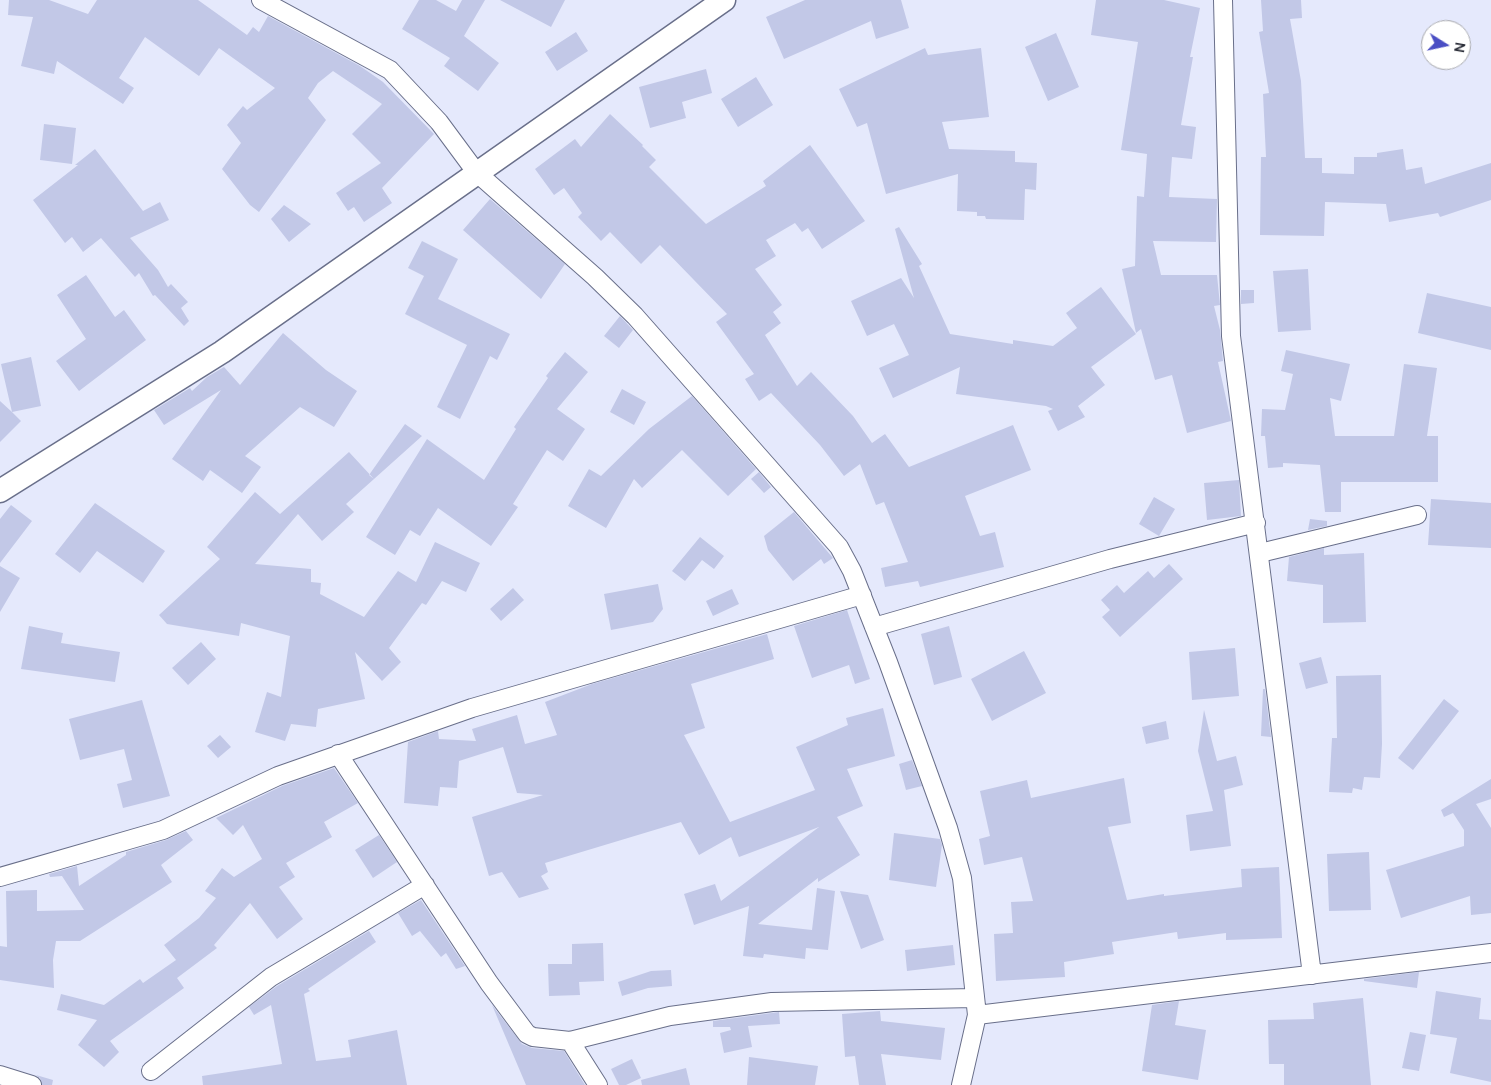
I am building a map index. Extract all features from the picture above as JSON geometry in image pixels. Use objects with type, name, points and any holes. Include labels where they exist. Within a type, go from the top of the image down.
[{"type":"street","points":[[261,0],[390,70],[439,122],[476,172],[595,277],[635,316],[839,547],[862,595],[874,626],[948,828],[962,878],[976,1006],[961,1085]]},
{"type":"street","points":[[0,491],[222,352],[476,172],[724,0]]},
{"type":"street","points":[[1223,0],[1231,336],[1312,975]]},
{"type":"street","points":[[1260,553],[1416,515]]},
{"type":"street","points":[[874,626],[1110,559],[1256,523]]},
{"type":"street","points":[[0,877],[163,830],[278,776],[472,708],[862,595]]},
{"type":"street","points":[[338,754],[489,983],[527,1034],[548,1040],[570,1040],[670,1016],[772,1002],[976,1006],[1312,975],[1491,953]]},
{"type":"street","points":[[151,1072],[271,977],[425,885]]},
{"type":"street","points":[[570,1040],[598,1085]]},
{"type":"street","points":[[0,1075],[32,1085]]},
{"type":"building","points":[[9,0],[49,0],[88,14],[97,0],[198,0],[247,35],[253,27],[259,32],[268,16],[360,66],[383,82],[434,134],[382,188],[392,203],[364,222],[354,207],[348,211],[336,193],[381,163],[352,134],[382,104],[333,71],[318,83],[308,98],[326,120],[259,212],[250,205],[222,169],[241,143],[227,125],[243,106],[247,110],[275,88],[219,48],[199,76],[145,37],[119,78],[134,88],[123,104],[57,61],[54,74],[21,66],[33,17],[8,15]]},
{"type":"building","points":[[419,0],[436,0],[456,11],[462,0],[485,0],[464,36],[499,63],[478,91],[444,66],[450,58],[402,29]]},
{"type":"building","points":[[500,0],[565,0],[551,27]]},
{"type":"building","points":[[805,0],[901,0],[909,28],[876,39],[871,21],[784,59],[766,17]]},
{"type":"building","points":[[1096,0],[1164,0],[1200,8],[1190,57],[1193,57],[1181,125],[1196,127],[1192,159],[1172,157],[1169,197],[1217,199],[1216,242],[1153,241],[1161,275],[1217,275],[1220,305],[1214,306],[1220,330],[1223,361],[1218,362],[1231,421],[1187,433],[1172,375],[1155,380],[1141,329],[1136,333],[1122,269],[1135,266],[1137,196],[1144,197],[1147,154],[1121,150],[1138,42],[1091,35]]},
{"type":"building","points":[[1261,0],[1301,0],[1302,18],[1290,19],[1301,81],[1305,158],[1322,158],[1322,173],[1354,174],[1354,157],[1377,157],[1377,153],[1403,149],[1406,170],[1422,167],[1425,184],[1491,163],[1491,200],[1440,217],[1438,213],[1389,222],[1386,204],[1325,202],[1324,236],[1260,235],[1261,157],[1266,157],[1263,94],[1269,93],[1259,32],[1263,31]]},
{"type":"building","points":[[576,32],[588,51],[557,71],[545,52]]},
{"type":"building","points":[[1056,33],[1079,87],[1048,101],[1025,47]]},
{"type":"building","points":[[925,48],[928,55],[981,48],[989,117],[942,122],[949,149],[1015,151],[1015,162],[1037,163],[1036,190],[1025,189],[1024,220],[986,219],[985,216],[977,216],[977,212],[957,211],[958,174],[886,194],[867,123],[857,127],[839,89]]},
{"type":"building","points":[[706,69],[712,93],[682,102],[686,118],[650,128],[639,87]]},
{"type":"building","points":[[756,77],[773,105],[738,127],[721,99]]},
{"type":"building","points":[[610,114],[656,160],[649,167],[706,224],[766,186],[763,181],[810,145],[865,221],[822,249],[808,228],[802,232],[795,223],[766,240],[776,256],[755,269],[782,305],[773,312],[781,323],[765,335],[797,386],[811,372],[853,416],[872,443],[885,434],[909,467],[1013,425],[1031,470],[965,496],[980,536],[995,532],[1004,567],[920,587],[918,581],[885,587],[881,568],[908,562],[884,502],[876,505],[860,464],[844,476],[820,445],[771,393],[759,401],[745,379],[754,374],[716,322],[727,314],[660,245],[641,264],[610,232],[601,241],[578,217],[582,213],[564,188],[554,195],[535,169],[575,139],[581,147]]},
{"type":"building","points":[[44,124],[76,128],[72,164],[40,160]]},
{"type":"building","points":[[95,149],[143,211],[160,202],[169,220],[130,238],[158,270],[168,287],[171,284],[188,302],[181,308],[189,321],[184,326],[155,295],[153,296],[139,273],[135,277],[101,238],[83,252],[72,237],[65,243],[33,200],[78,165],[75,165]]},
{"type":"building","points":[[490,199],[565,264],[541,299],[463,230]]},
{"type":"building","points":[[284,205],[311,224],[289,242],[271,219]]},
{"type":"building","points":[[899,227],[922,264],[919,266],[950,334],[1013,344],[1013,340],[1053,346],[1077,328],[1066,313],[1101,287],[1136,334],[1091,367],[1105,385],[1078,406],[1085,417],[1058,431],[1048,411],[1053,409],[1046,406],[956,394],[960,367],[893,398],[879,368],[909,355],[894,324],[867,336],[851,301],[901,278],[914,298],[895,229]]},
{"type":"building","points":[[422,241],[458,259],[438,299],[510,334],[497,360],[490,356],[460,419],[437,407],[467,345],[405,314],[424,276],[408,268]]},
{"type":"building","points":[[1308,269],[1311,330],[1278,332],[1273,271]]},
{"type":"building","points":[[86,275],[115,317],[124,310],[146,340],[79,391],[56,361],[86,339],[57,295]]},
{"type":"building","points":[[1241,290],[1254,290],[1254,303],[1241,304]]},
{"type":"building","points":[[1427,293],[1491,307],[1491,350],[1418,333]]},
{"type":"building","points":[[620,316],[633,330],[619,348],[604,336]]},
{"type":"building","points":[[283,333],[326,370],[357,391],[334,427],[300,407],[245,456],[261,467],[242,493],[210,470],[203,481],[172,459],[221,390],[164,425],[154,410],[190,388],[192,391],[207,377],[224,367],[240,385]]},
{"type":"building","points":[[1286,350],[1350,364],[1341,401],[1330,398],[1335,436],[1394,436],[1404,364],[1437,368],[1427,436],[1438,436],[1438,482],[1341,482],[1341,512],[1325,512],[1320,465],[1283,463],[1283,467],[1268,468],[1265,436],[1261,436],[1262,409],[1285,410],[1293,374],[1281,371]]},
{"type":"building","points":[[565,352],[588,372],[557,409],[585,429],[563,461],[547,450],[513,504],[518,507],[491,546],[438,508],[420,536],[410,530],[395,555],[366,537],[427,439],[484,480],[516,429],[514,427],[548,378],[546,376]]},
{"type":"building","points":[[31,357],[41,406],[12,412],[1,364]]},
{"type":"building","points":[[622,389],[646,402],[634,425],[610,412]]},
{"type":"building","points":[[692,396],[756,469],[728,496],[682,450],[642,488],[634,479],[606,528],[568,506],[589,469],[601,476],[649,429]]},
{"type":"building","points":[[0,401],[21,421],[0,442]]},
{"type":"building","points":[[405,424],[422,436],[374,479],[369,475]]},
{"type":"building","points":[[349,452],[374,479],[346,504],[354,512],[322,541],[298,514],[255,564],[311,569],[311,582],[321,583],[320,594],[364,617],[398,571],[416,582],[435,542],[480,563],[466,592],[442,581],[426,605],[422,603],[389,648],[401,662],[382,681],[355,652],[365,699],[318,709],[316,727],[291,724],[285,741],[255,732],[267,692],[281,697],[290,636],[241,623],[239,636],[167,624],[159,615],[220,559],[207,547],[255,492],[280,514]]},
{"type":"building","points":[[759,472],[771,487],[764,493],[751,479]]},
{"type":"building","points":[[1239,480],[1241,516],[1207,520],[1204,483]]},
{"type":"building","points":[[1154,497],[1175,509],[1159,536],[1139,524]]},
{"type":"building","points":[[1431,499],[1491,503],[1491,548],[1428,545]]},
{"type":"building","points":[[95,503],[165,551],[143,583],[97,551],[80,573],[55,554]]},
{"type":"building","points":[[11,505],[32,521],[0,563],[0,519]]},
{"type":"building","points":[[794,512],[833,558],[824,564],[821,559],[793,581],[768,550],[764,536]]},
{"type":"building","points":[[1310,519],[1327,521],[1327,526],[1308,530]]},
{"type":"building","points":[[700,537],[724,556],[714,569],[702,560],[685,581],[672,571]]},
{"type":"building","points":[[1324,548],[1324,555],[1364,553],[1366,622],[1323,623],[1323,585],[1287,581],[1289,557]]},
{"type":"building","points":[[1169,564],[1183,579],[1120,637],[1102,617],[1110,610],[1101,600],[1117,585],[1124,593],[1148,571],[1154,578]]},
{"type":"building","points":[[0,566],[20,578],[0,612]]},
{"type":"building","points":[[658,584],[663,609],[653,622],[611,630],[604,594]]},
{"type":"building","points":[[513,588],[524,600],[501,621],[490,609]]},
{"type":"building","points":[[732,589],[739,604],[713,616],[706,601]]},
{"type":"building","points":[[847,610],[870,679],[855,684],[849,665],[812,678],[794,626]]},
{"type":"building","points":[[29,626],[63,633],[61,643],[120,652],[115,682],[21,669]]},
{"type":"building","points":[[949,626],[962,677],[934,685],[921,634]]},
{"type":"building","points":[[767,634],[774,659],[691,684],[705,728],[684,735],[730,822],[815,790],[796,747],[848,725],[846,718],[883,708],[895,756],[847,769],[863,806],[837,817],[860,855],[818,882],[818,878],[758,924],[812,930],[817,888],[835,891],[828,950],[806,948],[805,959],[764,954],[763,958],[743,956],[749,906],[694,925],[684,894],[715,884],[721,901],[819,827],[739,857],[731,837],[699,855],[681,822],[545,863],[548,872],[541,876],[549,889],[519,898],[502,872],[489,876],[472,817],[543,795],[517,793],[503,747],[459,761],[457,788],[440,787],[438,806],[404,803],[408,742],[438,731],[439,739],[476,741],[472,729],[517,715],[525,744],[557,735],[545,702],[592,684]]},
{"type":"building","points":[[201,642],[216,659],[188,685],[172,668]]},
{"type":"building","points":[[1235,648],[1239,696],[1192,700],[1189,652]]},
{"type":"building","points":[[1024,651],[1046,693],[992,721],[971,679]]},
{"type":"building","points":[[1321,657],[1328,683],[1306,689],[1299,663]]},
{"type":"building","points":[[1381,675],[1382,744],[1380,778],[1364,777],[1362,790],[1353,788],[1352,793],[1329,792],[1332,738],[1337,738],[1336,676]]},
{"type":"building","points":[[1263,689],[1265,689],[1271,737],[1261,736]]},
{"type":"building","points":[[1444,699],[1459,711],[1413,770],[1398,758]]},
{"type":"building","points":[[142,700],[170,796],[123,808],[117,784],[132,780],[124,749],[80,760],[69,719]]},
{"type":"building","points":[[1204,710],[1217,761],[1236,756],[1243,785],[1224,790],[1231,846],[1190,851],[1186,815],[1213,811],[1198,751]]},
{"type":"building","points":[[1166,721],[1169,739],[1146,744],[1142,727]]},
{"type":"building","points":[[220,735],[231,747],[218,758],[207,746]]},
{"type":"building","points":[[912,760],[922,786],[906,790],[899,764]]},
{"type":"building","points":[[334,768],[358,803],[324,822],[332,837],[286,863],[295,877],[279,887],[303,919],[277,939],[250,903],[214,945],[217,948],[177,978],[184,988],[110,1041],[119,1052],[104,1067],[78,1045],[97,1020],[57,1010],[61,994],[104,1005],[140,979],[143,983],[176,960],[164,945],[199,918],[216,898],[205,891],[222,868],[234,877],[262,859],[243,825],[233,835],[216,818],[282,786]]},
{"type":"building","points":[[1124,778],[1131,823],[1108,827],[1127,900],[1164,894],[1164,896],[1242,887],[1241,869],[1279,867],[1282,938],[1226,940],[1226,933],[1178,939],[1177,932],[1112,942],[1114,954],[1064,962],[1065,977],[996,981],[994,934],[1013,933],[1011,902],[1033,901],[1022,857],[984,865],[979,839],[990,836],[980,791],[1027,780],[1031,798]]},
{"type":"building","points":[[1491,779],[1491,799],[1476,804],[1491,828],[1491,913],[1471,915],[1470,896],[1401,918],[1386,870],[1464,846],[1464,830],[1453,813],[1444,817],[1441,810]]},
{"type":"building","points":[[186,831],[193,840],[161,865],[172,882],[80,941],[56,941],[53,960],[54,988],[0,980],[0,946],[7,947],[6,891],[37,890],[37,911],[84,910],[62,876],[50,877],[49,874],[77,866],[79,886],[126,855],[126,852],[166,840]]},
{"type":"building","points":[[894,833],[940,839],[942,845],[936,887],[889,880]]},
{"type":"building","points":[[379,835],[397,862],[373,878],[355,850]]},
{"type":"building","points":[[1369,852],[1371,910],[1329,911],[1327,854]]},
{"type":"building","points":[[840,891],[868,895],[884,940],[861,949]]},
{"type":"building","points":[[421,900],[465,966],[456,969],[446,953],[441,957],[420,931],[412,936],[398,913]]},
{"type":"building","points":[[369,931],[376,942],[308,989],[310,991],[304,994],[316,1061],[351,1057],[348,1040],[397,1030],[407,1085],[203,1085],[202,1076],[282,1064],[271,1005],[254,1015],[249,1007],[277,986]]},
{"type":"building","points":[[603,943],[604,981],[579,982],[580,995],[549,996],[548,964],[572,964],[572,944]]},
{"type":"building","points":[[953,945],[955,965],[907,971],[905,950]]},
{"type":"building","points":[[671,970],[672,986],[648,988],[622,996],[618,982],[651,971]]},
{"type":"building","points":[[1419,972],[1417,988],[1364,981],[1364,979]]},
{"type":"building","points":[[1436,991],[1481,998],[1479,1019],[1491,1020],[1491,1082],[1450,1073],[1457,1038],[1430,1034]]},
{"type":"building","points":[[1363,998],[1371,1085],[1284,1085],[1284,1064],[1269,1064],[1268,1020],[1314,1019],[1313,1003]]},
{"type":"building","points":[[1179,1001],[1175,1025],[1206,1030],[1198,1080],[1142,1071],[1152,1005]]},
{"type":"building","points":[[492,1005],[522,1044],[532,1048],[564,1051],[585,1085],[526,1085]]},
{"type":"building","points":[[880,1011],[881,1021],[945,1028],[941,1060],[881,1054],[886,1085],[859,1085],[855,1056],[845,1057],[842,1014]]},
{"type":"building","points":[[779,1012],[780,1024],[748,1026],[752,1047],[724,1053],[720,1033],[731,1030],[730,1027],[713,1027],[713,1021]]},
{"type":"building","points":[[1410,1032],[1426,1035],[1419,1071],[1402,1068]]},
{"type":"building","points":[[749,1057],[818,1066],[815,1085],[747,1085]]},
{"type":"building","points":[[632,1059],[641,1078],[626,1085],[619,1085],[611,1069]]},
{"type":"building","points":[[686,1068],[690,1085],[642,1085],[641,1080]]},
{"type":"building","points":[[36,1075],[53,1080],[52,1085],[42,1085],[40,1078]]}]
